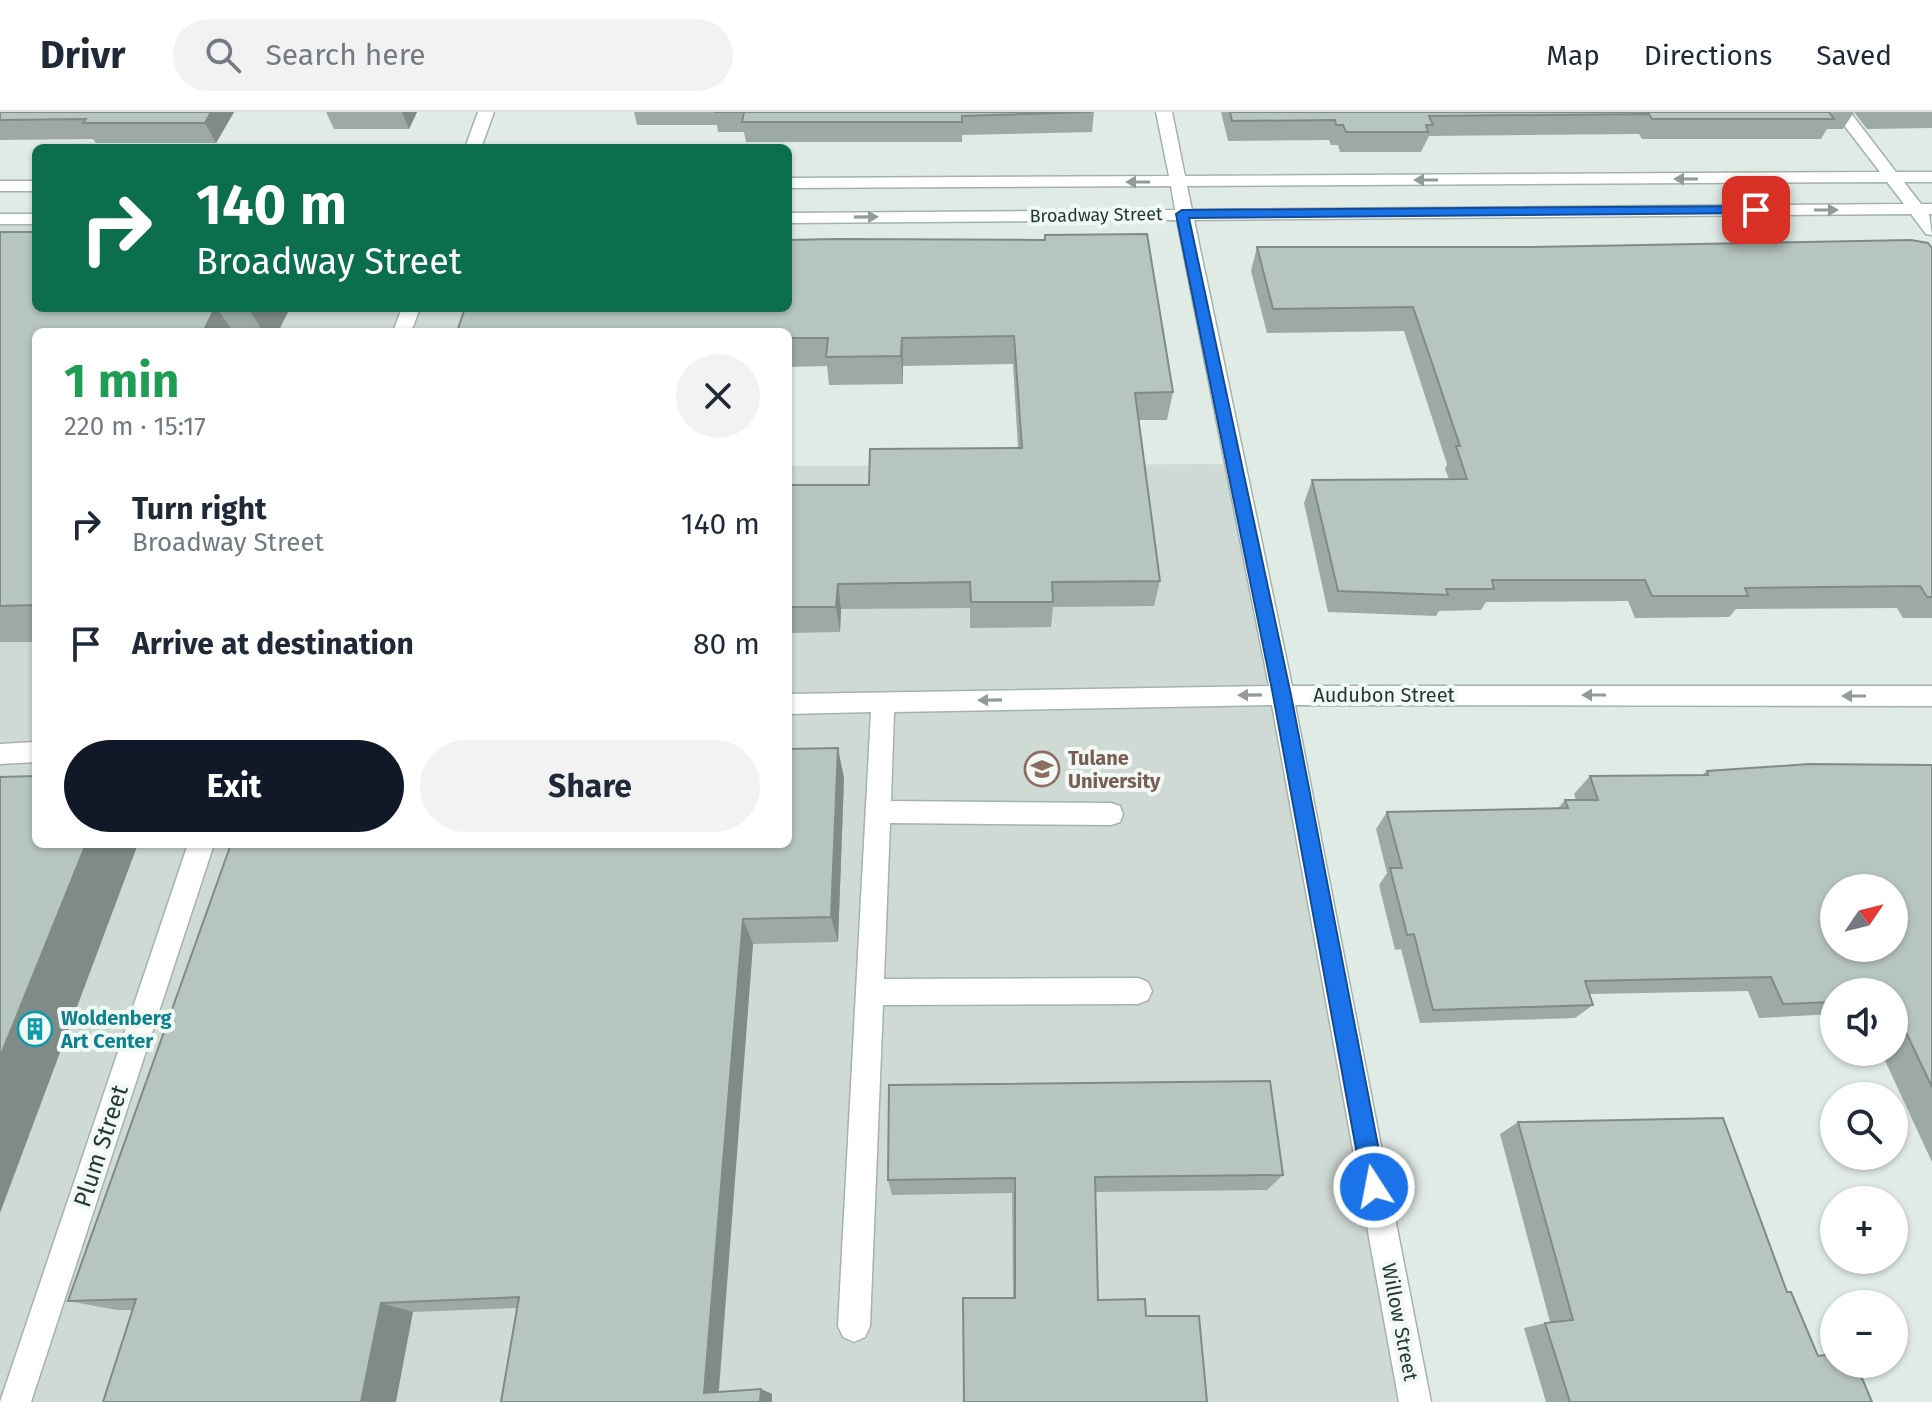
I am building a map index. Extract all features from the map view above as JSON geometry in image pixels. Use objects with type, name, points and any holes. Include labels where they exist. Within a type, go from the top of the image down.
[{"type":"street","points":[[474,144],[486,112]]},
{"type":"street","name":"Willow Street","points":[[1164,112],[1182,214],[1282,695],[1415,1402]]},
{"type":"street","points":[[1842,112],[1891,177],[1924,209],[1932,230]]},
{"type":"street","name":"Broadway Street","points":[[792,183],[1932,177]]},
{"type":"street","points":[[0,186],[32,186]]},
{"type":"street","name":"Broadway Street","points":[[792,218],[1924,209]]},
{"type":"street","points":[[0,219],[32,219]]},
{"type":"street","name":"Audubon Street","points":[[792,704],[1282,695],[1932,696]]},
{"type":"street","points":[[854,1326],[883,702]]},
{"type":"street","points":[[0,754],[32,752]]},
{"type":"street","points":[[877,812],[1111,814]]},
{"type":"street","name":"Plum Street","points":[[15,1402],[200,848]]},
{"type":"street","points":[[869,992],[1138,991]]},
{"type":"shaded area","name":"Tulane University","points":[[0,220],[32,220],[32,312],[744,312],[742,328],[32,328],[32,848],[792,848],[792,466],[1236,464],[1415,1402],[0,1402]]},
{"type":"building","points":[[0,112],[211,112],[205,123],[83,123],[86,119],[0,120]]},
{"type":"building","points":[[744,112],[1091,112],[962,116],[962,122],[742,122]]},
{"type":"building","points":[[1230,112],[1829,112],[1834,119],[1652,119],[1649,114],[1429,116],[1433,125],[1426,125],[1428,132],[1346,132],[1343,125],[1336,125],[1335,120],[1232,121]]},
{"type":"building","points":[[0,232],[32,232],[32,312],[213,312],[205,328],[32,328],[32,605],[0,606]]},
{"type":"building","points":[[1147,234],[1173,392],[1135,393],[1160,581],[1052,582],[1053,602],[971,602],[970,582],[838,584],[836,607],[792,607],[792,485],[869,485],[870,449],[1022,448],[1014,336],[902,338],[901,356],[826,357],[828,338],[792,338],[792,328],[458,328],[464,312],[792,312],[792,240],[1045,240],[1045,235]]},
{"type":"building","points":[[1911,240],[1928,243],[1932,248],[1932,597],[1927,597],[1920,586],[1745,588],[1748,596],[1652,596],[1645,580],[1492,580],[1494,589],[1446,589],[1448,595],[1338,591],[1312,480],[1467,479],[1456,446],[1460,446],[1413,307],[1273,309],[1257,247],[1531,247]]},
{"type":"building","points":[[838,748],[831,917],[743,919],[704,1393],[761,1389],[760,1402],[501,1402],[519,1297],[381,1303],[361,1402],[103,1402],[136,1299],[68,1301],[230,848],[792,848],[792,749]]},
{"type":"building","points":[[1809,764],[1932,765],[1932,1087],[1908,1036],[1908,978],[1820,978],[1820,1003],[1783,1004],[1771,977],[1585,981],[1593,1005],[1433,1010],[1414,934],[1407,935],[1390,868],[1402,868],[1387,812],[1568,808],[1565,800],[1598,800],[1590,776],[1708,775],[1707,771]]},
{"type":"building","points":[[32,776],[32,848],[84,848],[0,1057],[0,777]]},
{"type":"building","points":[[1270,1081],[1283,1175],[1095,1177],[1098,1300],[1145,1299],[1146,1316],[1199,1316],[1207,1402],[964,1402],[963,1298],[1015,1298],[1015,1178],[888,1180],[889,1085]]},
{"type":"building","points":[[1723,1118],[1787,1292],[1791,1292],[1820,1356],[1820,1378],[1862,1378],[1872,1402],[1570,1402],[1545,1323],[1573,1320],[1518,1122]]},
{"type":"place","name":"Tulane University","points":[[1042,769]]},
{"type":"place","name":"Woldenberg Art Center","points":[[35,1029]]},
{"type":"route","points":[[1374,1187],[1282,695],[1182,214],[1756,210]]}]
